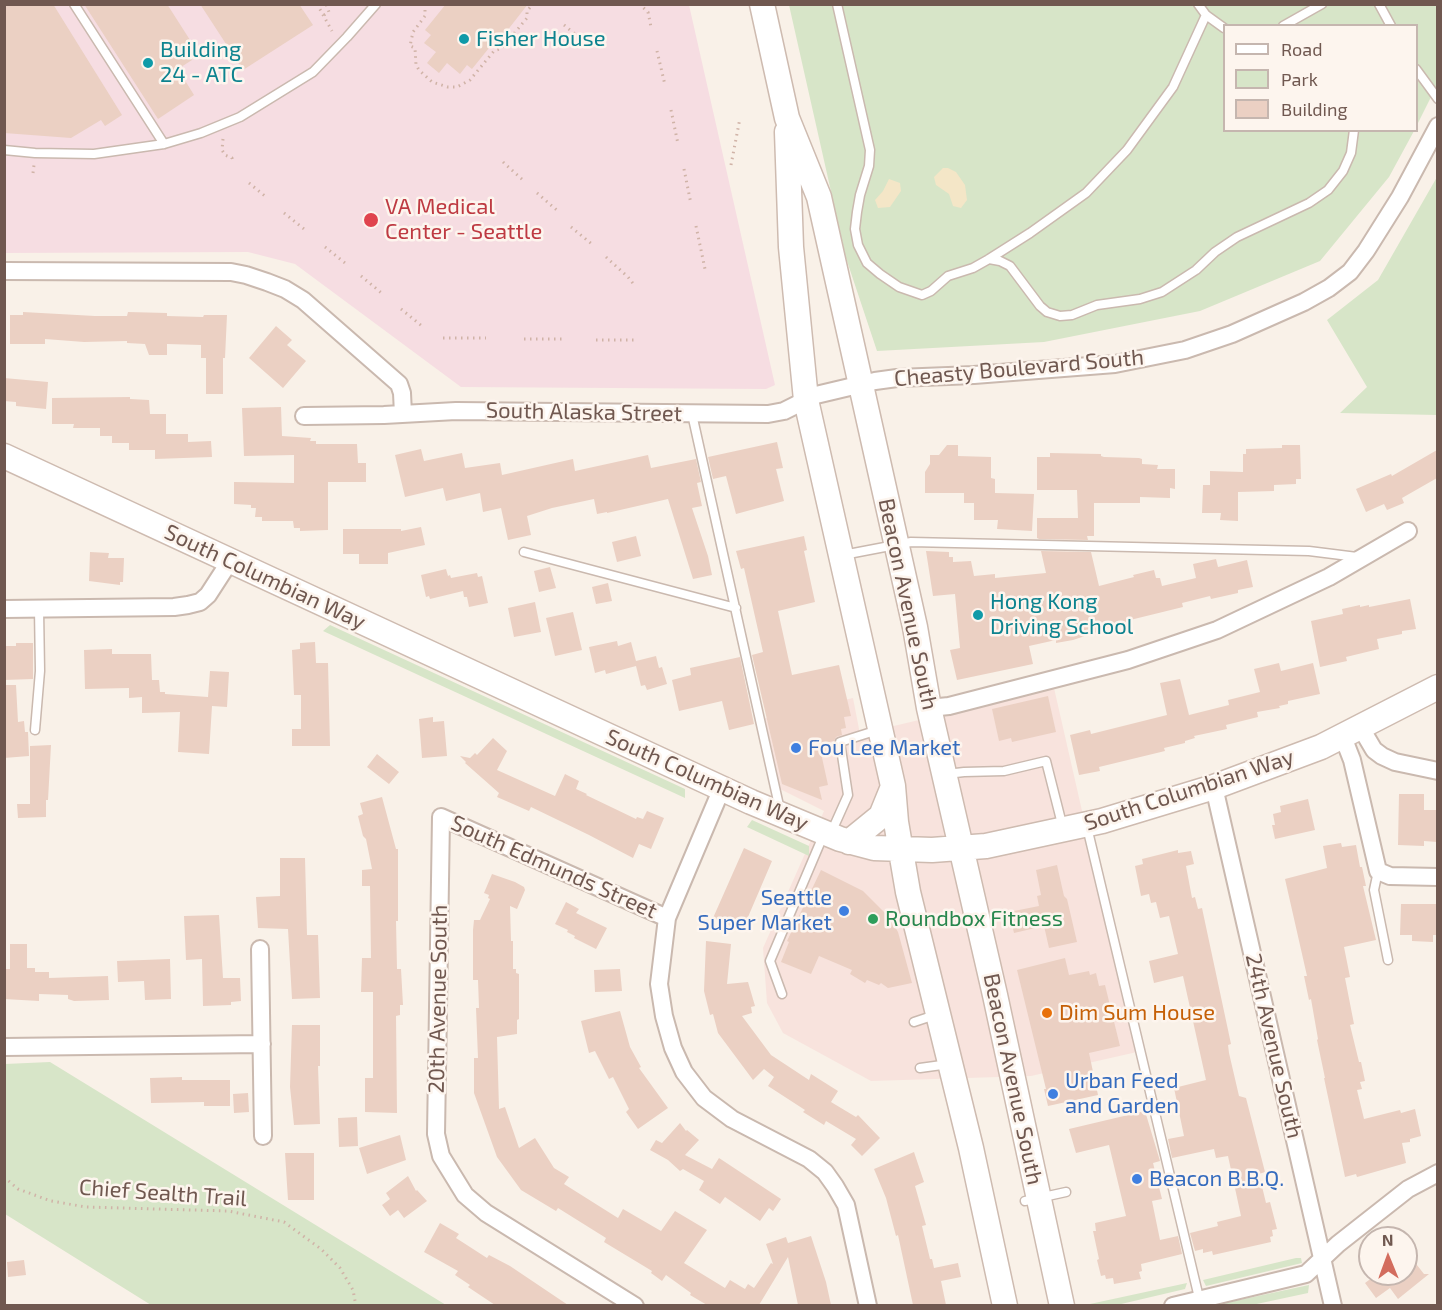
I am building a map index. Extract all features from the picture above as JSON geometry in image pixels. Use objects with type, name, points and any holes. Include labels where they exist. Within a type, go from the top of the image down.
[{"type":"main road","name":"Beacon Avenue South","points":[[762,4],[787,118],[819,197],[915,627],[929,708],[962,849],[1022,1136],[1032,1199],[1062,1305]]},
{"type":"main road","name":"Beacon Avenue South","points":[[787,118],[791,247],[806,400],[893,786],[908,892],[971,1148],[1005,1305]]},
{"type":"main road","name":"South Columbian Way","points":[[4,456],[722,788],[834,836],[874,848],[962,849],[1010,842],[1075,827],[1214,787],[1352,732],[1437,687]]},
{"type":"main road","points":[[834,836],[881,816],[893,786]]},
{"type":"street","name":"Cheasty Boulevard South","points":[[859,384],[897,378],[1071,368],[1145,359],[1185,350],[1232,334],[1304,302],[1329,288],[1350,272],[1366,251],[1400,197],[1437,126]]},
{"type":"street","points":[[4,271],[231,272],[267,282],[303,300],[399,384],[403,414]]},
{"type":"street","name":"South Alaska Street","points":[[304,416],[456,411],[768,414],[784,411],[816,395],[859,384]]},
{"type":"street","points":[[929,708],[949,706],[1128,660],[1217,630],[1363,558],[1408,531]]},
{"type":"street","points":[[4,609],[188,605],[200,602],[208,595],[230,561]]},
{"type":"street","points":[[1352,732],[1382,756],[1395,762],[1437,771]]},
{"type":"street","points":[[1352,732],[1352,760],[1384,873],[1437,877]]},
{"type":"street","name":"24th Avenue South","points":[[1214,787],[1333,1305]]},
{"type":"street","points":[[722,788],[667,918],[659,984],[664,1016],[673,1048],[684,1072],[704,1098],[732,1119],[809,1159],[825,1172],[846,1205],[868,1305]]},
{"type":"street","name":"South Edmunds Street","points":[[441,817],[667,918]]},
{"type":"street","name":"20th Avenue South","points":[[441,817],[436,1134],[441,1156],[465,1196],[486,1213],[635,1305]]},
{"type":"street","points":[[260,949],[263,1136]]},
{"type":"street","points":[[4,1047],[262,1044]]},
{"type":"street","points":[[1173,1305],[1200,1303],[1306,1274],[1408,1190],[1437,1173]]},
{"type":"lane","points":[[74,4],[164,144]]},
{"type":"lane","points":[[4,150],[94,154],[164,144],[201,133],[240,117],[313,72],[376,4]]},
{"type":"lane","points":[[837,4],[870,150],[869,166],[860,195],[855,229],[858,245],[867,263],[899,287],[922,295],[931,291],[948,276],[973,268],[989,259],[1086,193],[1127,150],[1173,87],[1206,15]]},
{"type":"lane","points":[[1198,4],[1206,15],[1223,27]]},
{"type":"lane","points":[[1287,24],[1322,4]]},
{"type":"lane","points":[[1379,4],[1390,24]]},
{"type":"lane","points":[[1418,72],[1437,99]]},
{"type":"lane","points":[[989,259],[1010,266],[1040,306],[1047,312],[1060,316],[1072,315],[1097,305],[1140,299],[1162,292],[1196,270],[1215,252],[1237,237],[1309,203],[1328,190],[1343,171],[1351,153],[1350,132]]},
{"type":"lane","points":[[692,414],[781,814]]},
{"type":"lane","points":[[841,555],[897,544],[923,543],[1309,551],[1363,558]]},
{"type":"lane","points":[[524,552],[736,608]]},
{"type":"lane","points":[[35,730],[40,671],[39,609]]},
{"type":"lane","points":[[782,994],[770,961],[834,836],[848,795],[840,742],[881,729]]},
{"type":"lane","points":[[944,774],[1004,771],[1046,761],[1075,827],[1200,1303]]},
{"type":"lane","points":[[1384,873],[1374,890],[1388,960]]},
{"type":"lane","points":[[914,1022],[939,1014]]},
{"type":"lane","points":[[920,1068],[950,1064]]},
{"type":"lane","points":[[1032,1199],[1066,1192]]},
{"type":"path","points":[[317,4],[332,31]]},
{"type":"path","points":[[324,15],[329,12],[326,4]]},
{"type":"path","points":[[425,4],[425,16],[413,32],[410,46],[415,48],[416,65],[419,70],[432,82],[448,87],[458,87],[470,80],[494,51],[502,48],[527,18],[527,11],[533,4]]},
{"type":"path","points":[[639,4],[648,12],[651,27]]},
{"type":"path","points":[[564,25],[575,34]]},
{"type":"path","points":[[657,51],[665,85]]},
{"type":"path","points":[[670,111],[678,144]]},
{"type":"path","points":[[731,165],[740,118]]},
{"type":"path","points":[[225,136],[222,141],[222,150],[232,160]]},
{"type":"path","points":[[503,162],[524,180]]},
{"type":"path","points":[[684,169],[691,204]]},
{"type":"path","points":[[249,183],[265,196]]},
{"type":"path","points":[[537,193],[559,212]]},
{"type":"path","points":[[284,213],[304,229]]},
{"type":"path","points":[[571,226],[593,245]]},
{"type":"path","points":[[696,226],[705,269]]},
{"type":"path","points":[[325,247],[345,263]]},
{"type":"path","points":[[606,257],[628,277],[634,286]]},
{"type":"path","points":[[361,276],[384,295]]},
{"type":"path","points":[[401,309],[422,326]]},
{"type":"path","points":[[442,338],[486,338]]},
{"type":"path","points":[[524,339],[565,339]]},
{"type":"path","points":[[596,340],[635,340]]},
{"type":"path","name":"Chief Sealth Trail","points":[[4,1177],[18,1189],[51,1202],[86,1207],[228,1211],[284,1222],[321,1249],[340,1268],[353,1290],[356,1305]]},
{"type":"shaded area","name":"VA Medical Center - Seattle","points":[[4,5],[689,5],[775,385],[766,389],[461,387],[295,264],[248,252],[5,253]]},
{"type":"shaded area","points":[[1054,688],[1137,1052],[1031,1076],[871,1081],[783,1033],[767,1003],[763,948],[824,811],[780,789],[765,718],[853,698],[860,734]]},
{"type":"green space","points":[[789,5],[1437,5],[1437,85],[1418,123],[1418,24],[1223,24],[1223,132],[1413,132],[1389,177],[1320,261],[1200,311],[1044,342],[877,351],[846,258]]},
{"type":"green space","points":[[1437,177],[1437,415],[1340,413],[1367,387],[1327,320],[1378,280]]},
{"type":"green space","points":[[330,625],[685,789],[685,798],[323,631]]},
{"type":"green space","points":[[752,820],[809,846],[809,856],[747,827]]},
{"type":"green space","points":[[50,1062],[446,1305],[151,1305],[5,1214],[5,1064]]},
{"type":"green space","points":[[1301,1258],[1302,1263],[1206,1286],[1203,1280]]},
{"type":"green space","points":[[1187,1283],[1185,1289],[1117,1305],[1090,1304]]},
{"type":"green space","points":[[1309,1285],[1308,1293],[1252,1305],[1216,1305]]},
{"type":"sand","points":[[943,168],[956,172],[965,185],[967,200],[961,208],[953,206],[949,194],[936,185],[934,177]]},
{"type":"sand","points":[[889,179],[900,183],[901,191],[890,207],[878,208],[875,200]]},
{"type":"building","points":[[4,4],[53,4],[122,115],[105,126],[101,120],[71,138],[4,133]]},
{"type":"building","name":"Building 24 - ATC","points":[[84,4],[167,4],[190,40],[183,45],[192,60],[178,69],[194,95],[158,119]]},
{"type":"building","points":[[200,4],[299,4],[313,25],[243,70]]},
{"type":"building","name":"Fisher House","points":[[446,4],[528,4],[496,45],[493,43],[472,69],[467,65],[460,74],[447,63],[439,73],[427,63],[436,52],[424,43],[431,35],[425,30]]},
{"type":"building","points":[[23,312],[95,316],[127,316],[128,312],[167,313],[167,316],[227,315],[225,358],[223,358],[223,394],[206,394],[206,358],[201,358],[201,345],[167,344],[167,355],[149,355],[145,344],[127,343],[127,341],[84,342],[45,339],[45,344],[10,344],[10,315],[23,315]]},
{"type":"building","points":[[276,326],[292,340],[287,345],[306,361],[283,388],[249,358]]},
{"type":"building","points":[[4,378],[48,382],[46,409],[16,406],[16,402],[4,401]]},
{"type":"building","points":[[130,397],[130,399],[149,400],[150,414],[166,414],[166,434],[188,434],[188,442],[211,441],[212,457],[155,459],[155,450],[129,450],[129,443],[112,443],[112,436],[100,436],[100,428],[73,428],[74,424],[52,424],[52,398]]},
{"type":"building","points":[[281,407],[282,436],[311,438],[310,441],[316,441],[316,444],[357,444],[358,463],[366,463],[366,482],[328,482],[328,530],[300,531],[300,528],[294,528],[293,521],[262,521],[262,517],[255,517],[256,508],[251,508],[251,505],[234,504],[234,482],[294,483],[294,455],[244,456],[242,408]]},
{"type":"building","points":[[777,442],[783,468],[776,469],[784,501],[736,514],[726,476],[713,479],[708,457]]},
{"type":"building","points":[[947,445],[958,445],[958,456],[991,457],[991,478],[995,479],[995,493],[1034,494],[1032,531],[997,529],[998,520],[974,520],[974,503],[964,503],[964,493],[925,493],[925,472],[930,464],[930,455],[939,455]]},
{"type":"building","points":[[1282,445],[1300,445],[1301,479],[1296,479],[1296,484],[1274,485],[1274,491],[1238,492],[1238,521],[1220,520],[1221,513],[1202,513],[1203,485],[1210,485],[1210,471],[1243,472],[1243,454],[1246,454],[1246,449],[1282,448]]},
{"type":"building","points":[[421,449],[424,461],[462,453],[465,468],[500,463],[502,475],[573,459],[575,471],[648,455],[651,468],[696,459],[701,482],[697,483],[702,506],[692,508],[712,575],[693,579],[668,499],[597,514],[594,499],[552,508],[527,516],[531,535],[508,540],[501,508],[483,512],[480,493],[446,501],[443,488],[405,497],[395,455]]},
{"type":"building","points":[[1437,450],[1437,478],[1402,498],[1404,503],[1387,510],[1384,504],[1366,512],[1356,489],[1391,474],[1392,476]]},
{"type":"building","points":[[1050,453],[1101,454],[1104,457],[1139,458],[1142,459],[1142,464],[1158,465],[1157,469],[1175,469],[1175,489],[1170,488],[1170,498],[1140,497],[1140,503],[1094,503],[1094,536],[1087,536],[1088,540],[1039,539],[1037,538],[1037,518],[1078,518],[1077,490],[1037,490],[1037,457],[1050,457]]},
{"type":"building","points":[[421,527],[425,545],[388,553],[388,564],[359,564],[359,554],[343,554],[343,529],[401,529],[401,531]]},
{"type":"building","points":[[636,536],[641,556],[617,562],[612,542]]},
{"type":"building","points":[[804,536],[807,550],[804,551],[815,602],[778,611],[792,675],[839,665],[851,716],[844,717],[846,728],[841,729],[842,735],[836,737],[834,741],[819,744],[828,785],[819,787],[822,800],[782,784],[752,655],[763,652],[744,568],[741,569],[736,551]]},
{"type":"building","points":[[926,551],[949,552],[949,557],[953,557],[953,562],[971,561],[974,576],[995,574],[995,578],[1046,573],[1041,551],[1091,552],[1099,586],[1154,570],[1162,586],[1196,578],[1193,564],[1216,559],[1218,567],[1247,560],[1253,587],[1238,590],[1238,593],[1211,599],[1210,596],[1182,603],[1183,607],[1126,621],[1127,623],[1097,630],[1097,632],[1073,640],[1056,643],[1056,640],[1029,646],[1033,664],[957,680],[950,650],[960,648],[955,594],[933,596]]},
{"type":"building","points":[[90,552],[109,553],[108,558],[124,558],[123,582],[120,582],[120,585],[89,581]]},
{"type":"building","points":[[550,567],[556,588],[539,592],[534,571]]},
{"type":"building","points":[[446,569],[451,578],[477,573],[478,577],[482,576],[488,603],[469,607],[463,591],[430,599],[429,596],[426,597],[421,575]]},
{"type":"building","points":[[608,583],[612,601],[596,604],[592,587]]},
{"type":"building","points":[[1410,599],[1416,629],[1377,639],[1379,649],[1346,657],[1347,661],[1320,667],[1311,621],[1343,614],[1342,609],[1360,605],[1360,607],[1369,605],[1369,607]]},
{"type":"building","points":[[535,602],[541,632],[514,637],[508,608]]},
{"type":"building","points":[[573,612],[582,650],[555,656],[546,618]]},
{"type":"building","points":[[617,641],[618,646],[631,642],[636,661],[656,656],[667,684],[647,690],[645,685],[641,686],[636,666],[606,674],[605,670],[595,673],[589,647]]},
{"type":"building","points":[[315,642],[316,663],[328,663],[330,746],[292,746],[292,729],[301,729],[301,695],[294,695],[292,650],[300,649],[300,643]]},
{"type":"building","points":[[16,643],[33,643],[33,679],[4,680],[4,646],[16,646]]},
{"type":"building","points":[[112,649],[112,654],[151,654],[152,680],[159,680],[160,692],[165,692],[165,694],[208,697],[210,671],[229,672],[227,707],[212,706],[209,754],[178,752],[180,712],[142,713],[142,697],[129,698],[129,688],[85,689],[84,650]]},
{"type":"building","points":[[740,657],[754,724],[729,730],[722,701],[679,711],[672,680],[691,675],[690,668]]},
{"type":"building","points":[[1279,663],[1281,671],[1313,663],[1320,694],[1288,701],[1288,704],[1279,706],[1280,708],[1257,712],[1258,717],[1226,725],[1227,729],[1194,736],[1195,738],[1185,743],[1164,748],[1165,751],[1099,767],[1100,771],[1079,775],[1070,735],[1090,730],[1091,734],[1167,715],[1160,683],[1180,679],[1189,715],[1229,705],[1228,700],[1260,692],[1254,669]]},
{"type":"building","points":[[4,685],[16,685],[18,722],[24,721],[25,732],[28,732],[29,756],[4,758]]},
{"type":"building","points":[[1048,696],[1056,732],[1012,742],[1011,738],[999,741],[992,709]]},
{"type":"building","points":[[433,717],[433,722],[444,721],[447,756],[422,758],[419,719]]},
{"type":"building","points":[[493,738],[507,751],[497,770],[555,796],[565,774],[579,781],[576,789],[636,819],[637,817],[643,819],[647,811],[664,818],[651,849],[639,844],[633,858],[531,807],[529,811],[497,797],[499,793],[460,756],[470,758],[475,753],[477,755]]},
{"type":"building","points":[[51,745],[46,817],[18,818],[17,804],[30,804],[30,746]]},
{"type":"building","points":[[377,754],[399,772],[389,784],[367,767]]},
{"type":"building","points":[[1399,794],[1424,794],[1424,810],[1437,810],[1437,842],[1424,841],[1424,846],[1398,845]]},
{"type":"building","points":[[382,797],[396,849],[398,849],[397,969],[401,969],[403,1005],[400,1005],[400,1015],[396,1016],[397,1113],[365,1112],[365,1078],[373,1078],[373,992],[361,992],[362,958],[371,958],[370,886],[362,886],[362,870],[372,869],[366,839],[363,836],[358,816],[363,814],[360,803]]},
{"type":"building","points":[[1308,799],[1315,830],[1275,839],[1272,825],[1275,825],[1273,814],[1281,812],[1280,806]]},
{"type":"building","points":[[1341,843],[1342,847],[1356,845],[1376,940],[1344,947],[1350,977],[1345,978],[1354,1024],[1350,1025],[1365,1081],[1360,1082],[1362,1089],[1357,1090],[1364,1119],[1400,1110],[1401,1113],[1415,1109],[1421,1136],[1410,1139],[1410,1142],[1402,1143],[1406,1163],[1357,1177],[1356,1174],[1345,1177],[1324,1078],[1311,999],[1309,1000],[1304,976],[1307,976],[1285,879],[1327,868],[1323,846]]},
{"type":"building","points":[[744,848],[772,861],[742,931],[713,918]]},
{"type":"building","points":[[1178,850],[1178,853],[1191,851],[1194,864],[1186,866],[1192,898],[1195,897],[1198,909],[1202,908],[1231,1044],[1228,1045],[1229,1053],[1239,1096],[1246,1098],[1265,1172],[1259,1174],[1266,1203],[1270,1202],[1277,1229],[1272,1230],[1271,1242],[1213,1255],[1212,1251],[1203,1253],[1203,1249],[1195,1251],[1190,1233],[1218,1226],[1217,1222],[1241,1216],[1228,1156],[1216,1158],[1214,1149],[1172,1158],[1168,1139],[1184,1136],[1174,1088],[1206,1080],[1183,976],[1154,983],[1149,961],[1178,954],[1169,916],[1160,918],[1156,902],[1151,903],[1149,894],[1141,896],[1135,866],[1143,864],[1142,859]]},
{"type":"building","points":[[280,858],[305,858],[307,935],[318,935],[320,998],[292,999],[288,929],[258,928],[256,897],[280,896]]},
{"type":"building","points":[[1057,865],[1077,942],[1049,948],[1044,926],[1014,933],[1009,912],[1039,906],[1037,896],[1041,895],[1036,870]]},
{"type":"building","points":[[821,870],[863,891],[889,917],[898,932],[912,983],[888,988],[881,983],[879,985],[867,980],[865,983],[850,974],[852,970],[819,956],[811,974],[781,962],[789,942],[787,941]]},
{"type":"building","points":[[492,874],[515,882],[525,890],[517,909],[510,906],[513,969],[516,969],[516,973],[519,974],[517,1034],[497,1037],[499,1109],[505,1107],[519,1148],[535,1138],[554,1168],[569,1177],[564,1184],[618,1218],[623,1209],[661,1231],[675,1211],[707,1230],[684,1263],[725,1288],[730,1280],[745,1289],[748,1284],[754,1288],[771,1263],[773,1264],[766,1244],[786,1237],[788,1243],[811,1236],[831,1305],[798,1305],[788,1257],[759,1305],[707,1305],[690,1295],[691,1293],[666,1275],[662,1281],[651,1273],[652,1271],[604,1242],[606,1238],[558,1208],[556,1211],[521,1190],[497,1157],[474,1093],[474,1058],[478,1058],[476,1008],[479,1008],[478,980],[473,980],[473,930],[474,920],[480,920],[490,899],[489,895],[484,893]]},
{"type":"building","points":[[566,902],[579,909],[576,913],[607,928],[596,949],[574,938],[575,936],[567,932],[568,930],[555,924]]},
{"type":"building","points":[[1401,904],[1437,904],[1437,935],[1433,935],[1433,942],[1412,941],[1412,935],[1400,935]]},
{"type":"building","points":[[219,915],[223,978],[240,978],[241,1001],[231,1002],[231,1005],[203,1006],[202,959],[186,960],[184,916]]},
{"type":"building","points":[[706,941],[731,944],[727,984],[748,982],[755,1006],[751,1007],[752,1013],[742,1016],[771,1055],[809,1080],[811,1074],[838,1091],[831,1102],[856,1117],[858,1115],[880,1138],[862,1156],[851,1145],[856,1139],[826,1121],[824,1125],[768,1086],[774,1077],[764,1069],[753,1080],[718,1033],[713,1014],[710,1015],[704,991]]},
{"type":"building","points":[[10,944],[27,944],[27,968],[35,968],[35,972],[49,972],[49,978],[108,976],[109,1000],[74,1001],[68,999],[68,995],[39,994],[39,1001],[4,999],[4,969],[10,969]]},
{"type":"building","points":[[1065,958],[1069,975],[1089,971],[1090,975],[1096,973],[1099,986],[1105,985],[1120,1046],[1089,1053],[1098,1095],[1048,1106],[1044,1089],[1046,1089],[1017,970]]},
{"type":"building","points":[[170,959],[171,999],[145,1000],[144,981],[118,982],[117,961]]},
{"type":"building","points":[[620,969],[622,991],[595,992],[594,970]]},
{"type":"building","points":[[620,1011],[630,1047],[641,1067],[639,1068],[668,1108],[638,1129],[626,1112],[629,1109],[613,1077],[609,1079],[595,1051],[589,1053],[581,1021]]},
{"type":"building","points":[[292,1025],[320,1025],[320,1066],[318,1066],[320,1124],[294,1125],[290,1087]]},
{"type":"building","points":[[182,1077],[182,1080],[230,1080],[230,1106],[204,1106],[204,1102],[151,1103],[150,1078]]},
{"type":"building","points":[[248,1093],[249,1112],[234,1113],[233,1094]]},
{"type":"building","points":[[1145,1111],[1160,1161],[1153,1163],[1162,1199],[1152,1201],[1160,1240],[1178,1236],[1182,1254],[1141,1264],[1142,1271],[1139,1272],[1141,1279],[1114,1284],[1113,1278],[1106,1279],[1105,1275],[1101,1276],[1093,1231],[1096,1231],[1095,1223],[1126,1216],[1109,1145],[1076,1153],[1069,1129]]},
{"type":"building","points":[[357,1117],[358,1146],[339,1147],[338,1118]]},
{"type":"building","points":[[680,1123],[686,1131],[699,1140],[685,1155],[712,1169],[719,1158],[781,1199],[773,1211],[769,1208],[760,1221],[725,1197],[720,1204],[699,1190],[704,1181],[683,1169],[680,1171],[668,1160],[650,1150],[656,1140],[662,1143]]},
{"type":"building","points":[[400,1135],[406,1160],[367,1174],[359,1148]]},
{"type":"building","points":[[914,1152],[924,1182],[915,1186],[926,1225],[922,1226],[930,1259],[932,1259],[934,1268],[958,1263],[961,1277],[941,1281],[946,1305],[913,1305],[898,1235],[896,1236],[886,1198],[874,1169]]},
{"type":"building","points":[[285,1153],[314,1153],[314,1200],[288,1200]]},
{"type":"building","points":[[408,1176],[416,1191],[427,1201],[404,1218],[398,1210],[390,1216],[382,1205],[390,1199],[386,1193]]},
{"type":"building","points":[[440,1223],[459,1234],[456,1238],[487,1258],[489,1255],[510,1266],[568,1305],[495,1305],[468,1287],[470,1285],[455,1275],[458,1271],[424,1252]]},
{"type":"building","points":[[24,1260],[26,1275],[8,1277],[7,1262]]},
{"type":"building","points":[[1418,1266],[1424,1274],[1429,1274],[1418,1283]]},
{"type":"building","points":[[1367,1286],[1414,1286],[1398,1299],[1390,1288],[1376,1298]]},
{"type":"place","name":"Fisher House","points":[[464,39]]},
{"type":"place","name":"Building 24 - ATC","points":[[148,63]]},
{"type":"place","name":"VA Medical Center - Seattle","points":[[371,220]]},
{"type":"place","name":"Hong Kong Driving School","points":[[978,615]]},
{"type":"place","name":"Fou Lee Market","points":[[796,748]]},
{"type":"place","name":"Seattle Super Market","points":[[844,911]]},
{"type":"place","name":"Roundbox Fitness","points":[[873,919]]},
{"type":"place","name":"Dim Sum House","points":[[1047,1013]]},
{"type":"place","name":"Urban Feed and Garden","points":[[1053,1094]]},
{"type":"place","name":"Beacon B.B.Q.","points":[[1137,1179]]}]
